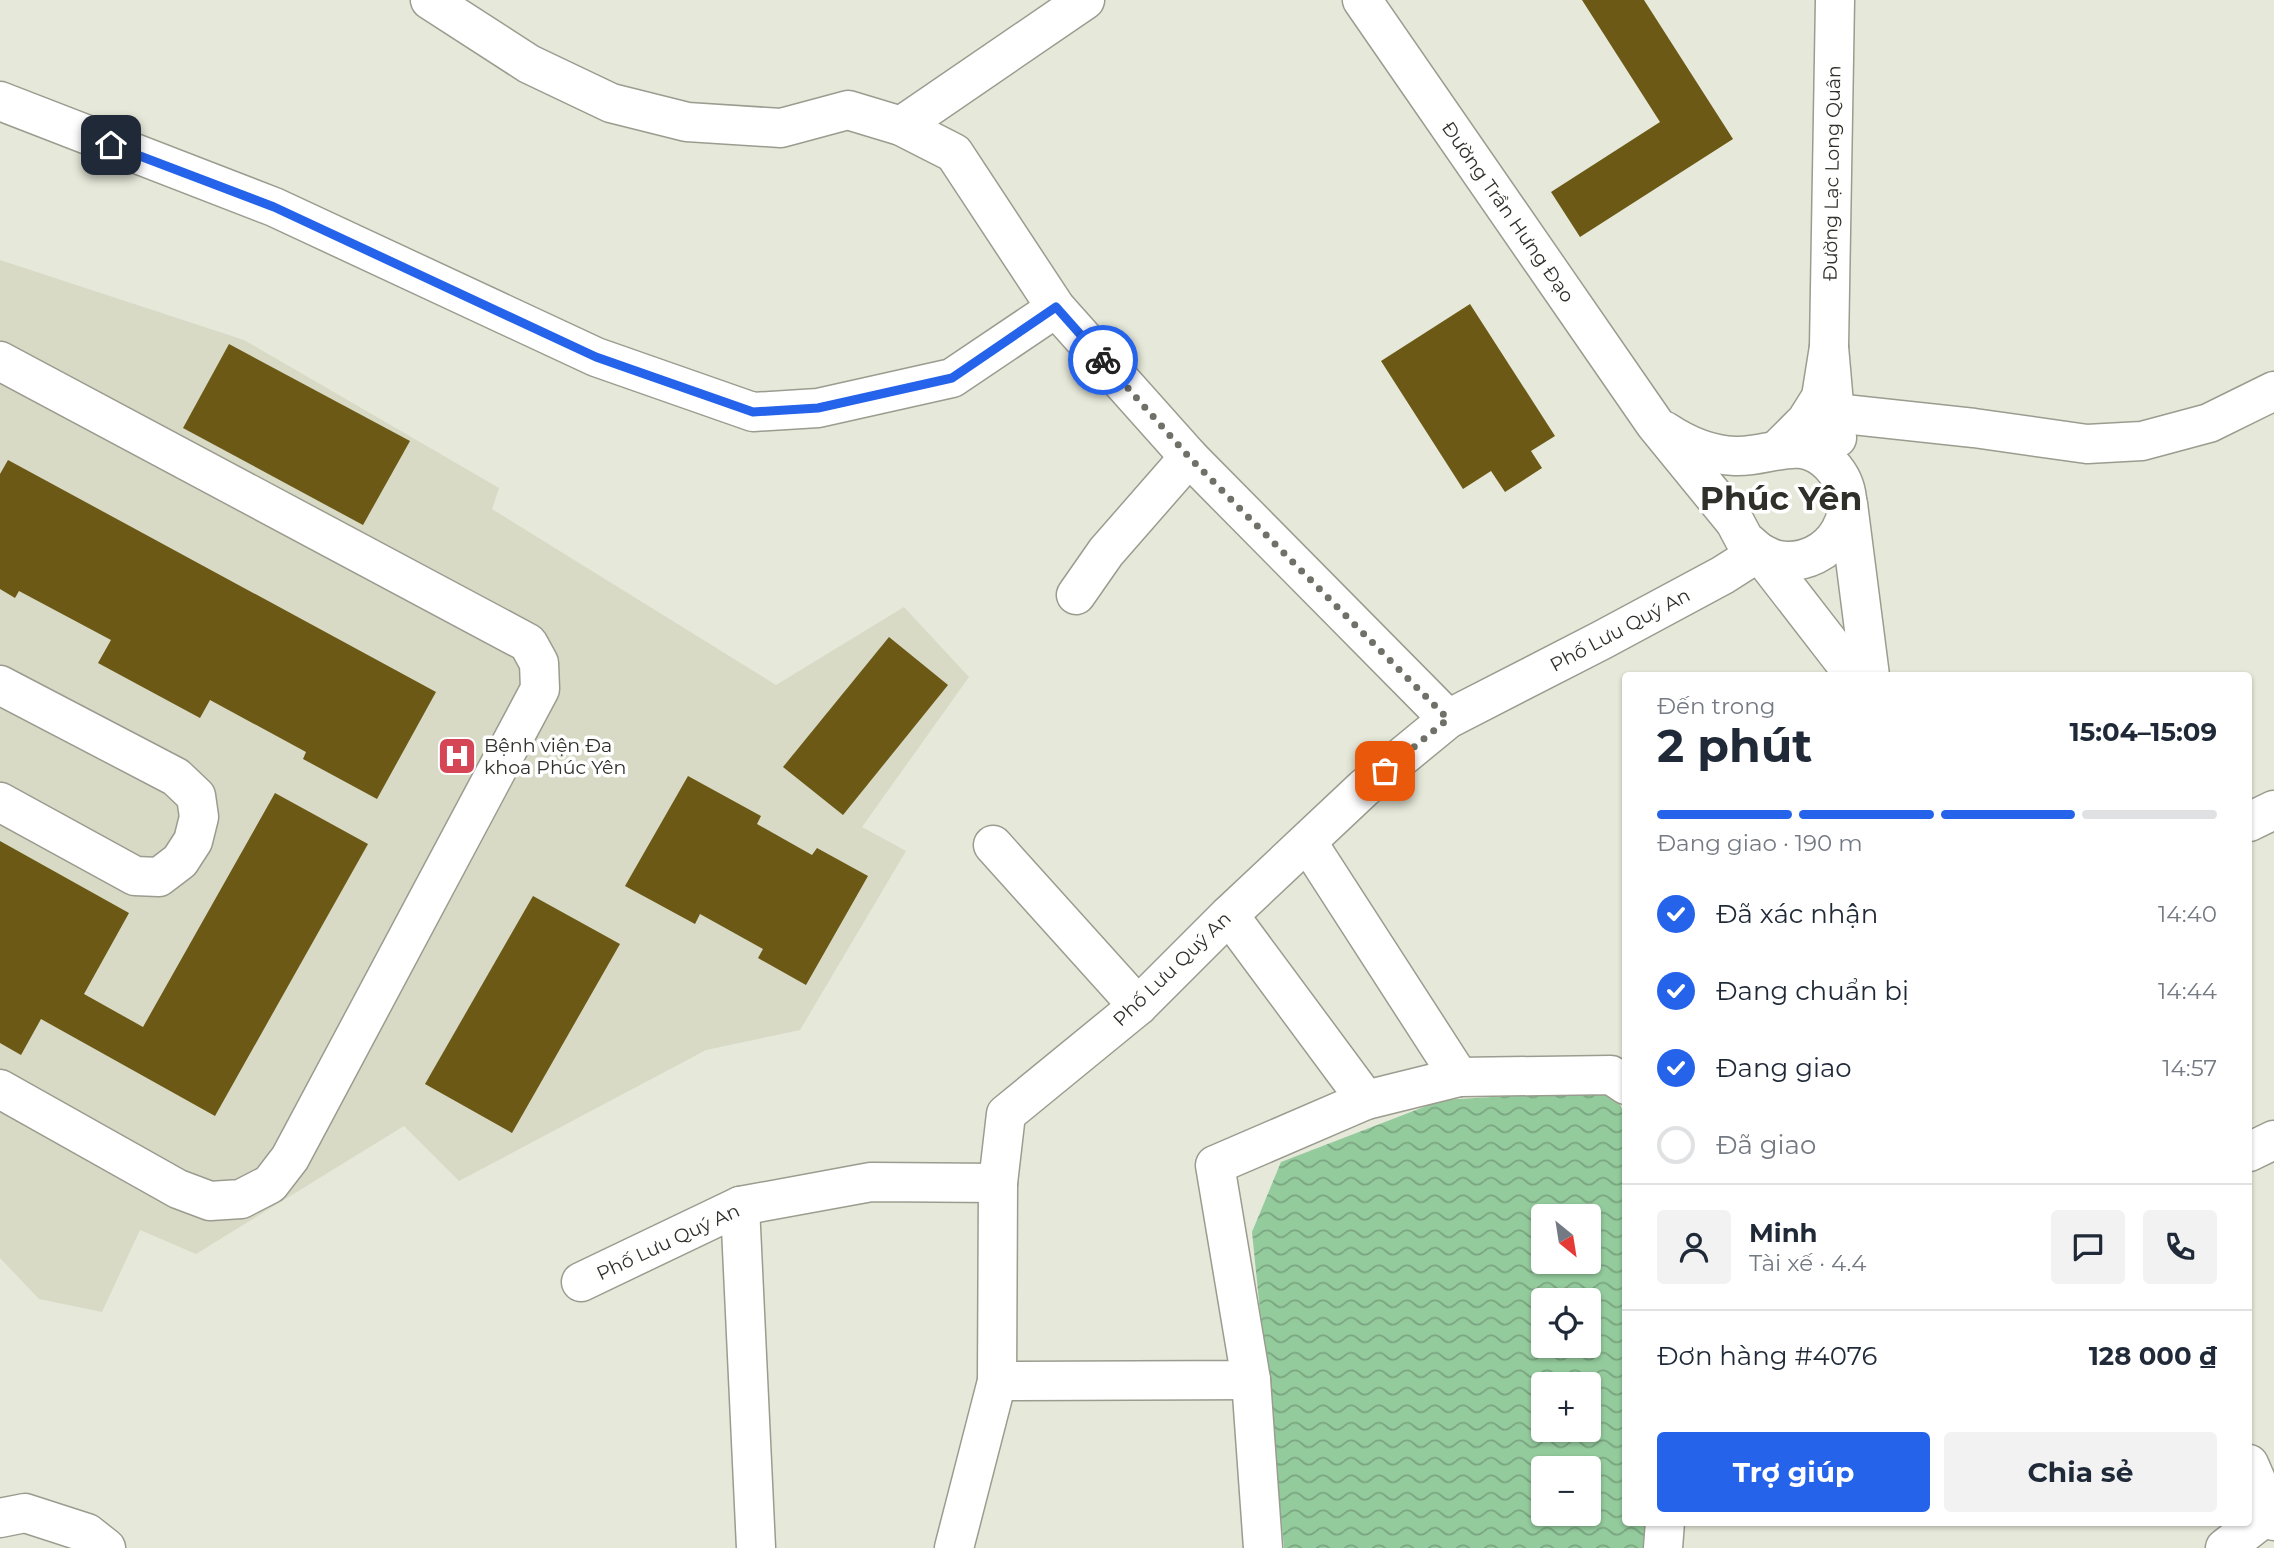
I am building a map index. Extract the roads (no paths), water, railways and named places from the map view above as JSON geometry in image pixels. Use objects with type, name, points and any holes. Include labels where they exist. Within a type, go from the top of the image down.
[{"type":"street","points":[[430,0],[529,64],[611,103],[687,122],[781,128],[848,110],[901,126],[954,153],[1056,307],[1189,457],[1448,719]]},
{"type":"street","points":[[901,126],[1085,0]]},
{"type":"street","name":"Đường Trần Hưng Đạo","points":[[1362,0],[1655,424],[1735,522]]},
{"type":"street","name":"Đường Lạc Long Quân","points":[[1829,346],[1835,0]]},
{"type":"street","points":[[0,101],[274,207],[596,357],[753,412],[818,408],[952,378],[1056,307]]},
{"type":"street","points":[[1759,552],[1776,560],[1796,561],[1815,556],[1830,545],[1841,531],[1847,513],[1829,346]]},
{"type":"street","points":[[1723,575],[1735,522],[1733,502],[1737,483],[1747,466],[1771,451],[1806,421],[1821,397],[1829,346]]},
{"type":"street","points":[[0,361],[528,643],[539,663],[540,689],[290,1158],[270,1185],[241,1199],[209,1201],[178,1189],[0,1089]]},
{"type":"street","points":[[1835,413],[2087,444],[2142,441],[2209,423],[2274,391]]},
{"type":"street","points":[[1655,424],[1685,445],[1710,452],[1735,456],[1798,448],[1815,453],[1830,463],[1844,486],[1869,672]]},
{"type":"street","points":[[1076,595],[1106,552],[1189,457]]},
{"type":"street","points":[[1735,522],[1744,539],[1759,552],[1852,672]]},
{"type":"street","name":"Phố Lưu Quý An","points":[[582,1282],[740,1206],[871,1182],[998,1183],[1006,1114],[1138,1006],[1228,915],[1364,788],[1448,719],[1723,575],[1759,552]]},
{"type":"street","points":[[0,685],[176,777],[196,796],[198,817],[193,841],[180,861],[159,877],[135,876],[0,802]]},
{"type":"street","points":[[2252,821],[2274,810]]},
{"type":"street","points":[[1308,842],[1459,1077]]},
{"type":"street","points":[[993,845],[1138,1006]]},
{"type":"street","points":[[1228,915],[1366,1100]]},
{"type":"street","points":[[1263,1548],[1251,1380],[1215,1165],[1366,1100],[1459,1077],[1611,1074],[1622,1082]]},
{"type":"street","points":[[2252,1151],[2274,1140]]},
{"type":"street","points":[[954,1548],[997,1381],[998,1183]]},
{"type":"street","points":[[740,1206],[757,1548]]},
{"type":"street","points":[[997,1381],[1251,1380]]},
{"type":"street","points":[[2225,1548],[2272,1517],[2252,1471]]},
{"type":"street","points":[[0,1518],[25,1513],[87,1533],[106,1548]]},
{"type":"street","points":[[1663,1548],[1665,1526]]},
{"type":"water","points":[[1612,1090],[1622,1109],[1622,1526],[1650,1526],[1645,1548],[1284,1548],[1252,1232],[1281,1162],[1442,1100]]},
{"type":"place","name":"Bệnh viện Đa khoa Phúc Yên","points":[[457,756]]},
{"type":"district","name":"Phúc Yên","points":[[1781,498]]}]
